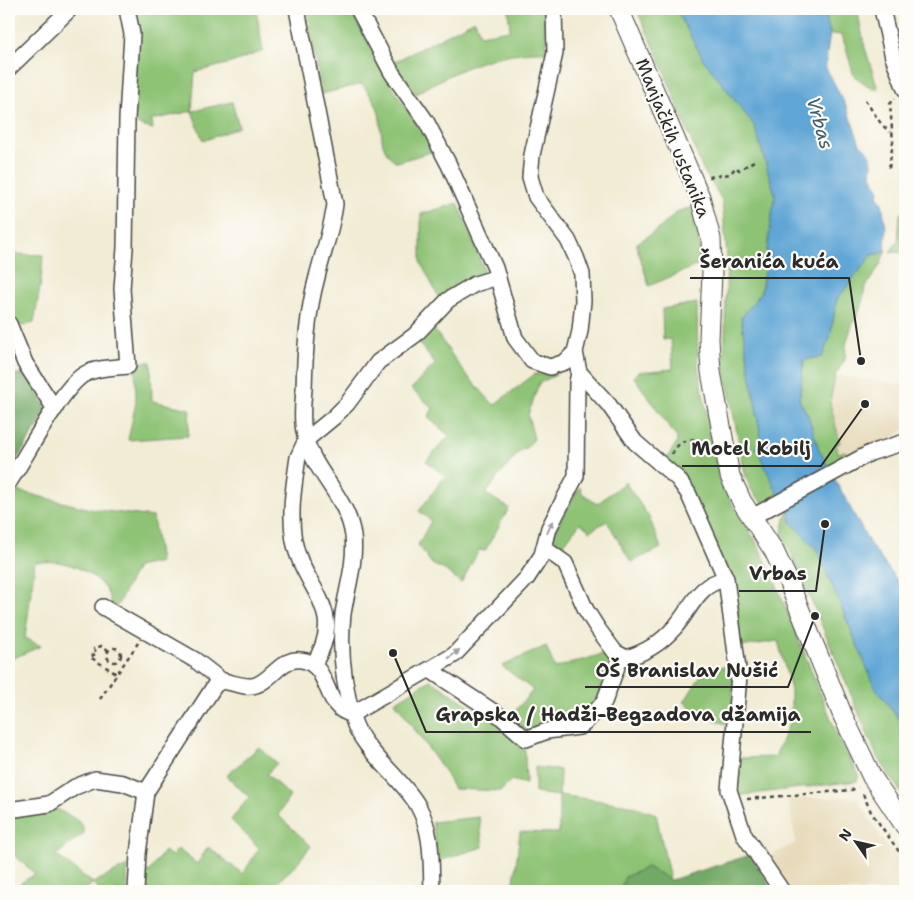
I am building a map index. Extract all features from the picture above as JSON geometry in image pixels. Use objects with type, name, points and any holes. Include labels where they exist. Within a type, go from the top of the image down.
[{"type":"main road","name":"Manjačkih ustanika","points":[[619,9],[700,197],[711,239],[710,355],[724,442],[734,487],[786,576],[843,716],[872,777],[905,826]]},
{"type":"street","points":[[9,68],[70,9]]},
{"type":"street","points":[[9,482],[55,409],[82,376],[93,370],[128,366],[122,289],[125,248],[127,119],[132,34],[127,9]]},
{"type":"street","points":[[297,9],[335,204],[333,223],[316,278],[305,351],[302,421],[306,440],[318,468],[343,505],[353,535],[353,558],[344,614],[342,645],[352,714],[356,728],[418,806],[430,838],[432,891]]},
{"type":"street","points":[[358,9],[392,73],[426,121],[449,165],[498,276],[516,338],[527,356],[538,364],[550,366],[565,362],[575,352]]},
{"type":"street","points":[[103,607],[195,660],[222,681],[252,686],[258,685],[288,661],[307,661],[317,669],[334,702],[343,712],[352,714],[454,655],[527,578],[544,548],[549,528],[576,476],[577,383],[579,372],[575,352],[580,331],[583,301],[582,274],[568,240],[536,197],[530,177],[532,155],[554,54],[554,9]]},
{"type":"street","points":[[882,9],[903,90]]},
{"type":"street","points":[[312,665],[320,654],[326,616],[320,596],[300,560],[291,517],[298,457],[306,440],[347,404],[378,362],[415,335],[448,300],[475,284],[498,276]]},
{"type":"street","points":[[9,324],[25,363],[55,409]]},
{"type":"street","points":[[579,372],[609,405],[635,442],[678,480],[688,493],[726,579],[739,676],[733,753],[729,778],[731,801],[744,835],[782,891]]},
{"type":"street","points":[[752,517],[779,504],[852,462],[883,448],[905,442]]},
{"type":"street","points":[[544,548],[564,563],[590,616],[615,652],[621,656],[632,656],[653,646],[676,626],[704,588],[714,582],[726,579]]},
{"type":"street","points":[[430,670],[500,716],[526,739],[547,731],[579,727],[585,722],[604,702],[621,656]]},
{"type":"street","points":[[136,891],[138,854],[146,792],[212,688],[222,681]]},
{"type":"street","points":[[9,810],[49,804],[75,787],[96,780],[123,783],[146,792]]},
{"type":"path","points":[[889,168],[892,142],[890,104],[903,90]]},
{"type":"path","points":[[865,100],[882,125],[891,133]]},
{"type":"path","points":[[704,177],[730,174],[736,167],[739,170],[754,161]]},
{"type":"path","points":[[664,468],[677,445],[686,440],[701,440],[713,444],[724,442]]},
{"type":"path","points":[[100,698],[146,632]]},
{"type":"path","points":[[104,666],[108,660],[108,651],[106,647],[101,646],[94,649],[97,653],[90,657],[104,666],[117,674]]},
{"type":"path","points":[[108,651],[116,649],[121,656],[117,662],[108,660]]},
{"type":"path","points":[[731,801],[852,790],[861,785]]},
{"type":"shaded area","points":[[835,375],[905,385],[905,429],[882,445],[851,460],[845,451],[838,453],[836,444],[840,443],[830,403]]},
{"type":"shaded area","points":[[857,797],[890,852],[901,847],[905,853],[905,891],[786,891],[764,859],[796,843],[788,799]]},
{"type":"green space","points":[[133,9],[256,9],[263,51],[231,63],[195,72],[192,111],[152,120],[153,129],[141,126],[134,122]]},
{"type":"green space","points":[[307,9],[350,9],[398,96],[434,151],[397,162],[390,157],[383,144],[377,107],[362,84],[321,94]]},
{"type":"green space","points":[[508,9],[544,9],[547,52],[512,54],[478,63],[416,94],[394,62],[475,20],[480,35],[510,30]]},
{"type":"green space","points":[[636,9],[676,9],[703,59],[754,125],[775,194],[761,293],[741,318],[761,438],[779,497],[764,503],[752,490],[745,473],[724,367],[727,257],[722,200],[702,168],[658,55]]},
{"type":"green space","points":[[824,9],[857,9],[865,48],[878,89],[871,88],[854,76],[842,35],[830,34]]},
{"type":"green space","points":[[232,102],[239,127],[203,141],[192,111]]},
{"type":"green space","points":[[458,203],[484,270],[481,276],[456,286],[439,298],[421,263],[421,214]]},
{"type":"green space","points":[[693,207],[700,249],[698,265],[649,286],[636,244],[660,228],[676,212]]},
{"type":"green space","points":[[905,210],[905,253],[890,252],[898,241],[900,214]]},
{"type":"green space","points":[[885,252],[880,265],[865,288],[861,307],[852,325],[846,345],[845,360],[835,375],[830,403],[840,443],[836,444],[838,453],[845,451],[848,456],[829,468],[819,450],[808,415],[799,401],[804,360],[830,337],[837,299],[872,255]]},
{"type":"green space","points":[[9,254],[43,255],[34,323],[23,326],[15,324],[10,313],[12,295]]},
{"type":"green space","points":[[697,303],[698,367],[719,477],[732,504],[757,543],[773,577],[840,741],[859,775],[857,781],[736,796],[737,758],[775,757],[791,718],[791,690],[778,641],[740,647],[737,606],[664,463],[677,442],[677,438],[634,377],[637,372],[673,369],[671,339],[663,340],[662,309]]},
{"type":"green space","points":[[431,325],[464,372],[494,405],[535,374],[556,375],[539,383],[528,415],[534,439],[525,449],[521,450],[486,494],[509,508],[485,551],[479,550],[461,583],[445,570],[432,564],[418,545],[431,521],[419,511],[445,476],[426,461],[449,436],[428,417],[433,408],[411,389],[435,364],[416,339]]},
{"type":"green space","points":[[135,362],[151,362],[152,401],[190,409],[188,436],[128,440],[136,402]]},
{"type":"green space","points":[[26,372],[48,410],[9,472],[9,376]]},
{"type":"green space","points":[[625,482],[649,517],[661,548],[631,562],[607,521],[590,531],[580,523],[560,549],[553,537],[555,530],[580,487],[582,493],[597,504]]},
{"type":"green space","points":[[14,490],[90,509],[153,517],[160,562],[137,567],[117,606],[111,607],[110,598],[106,590],[85,572],[59,562],[35,562],[25,638],[41,646],[9,660],[9,497]]},
{"type":"green space","points":[[788,508],[791,522],[817,550],[875,687],[905,727],[905,799],[876,754],[793,557],[781,536]]},
{"type":"green space","points":[[546,646],[555,668],[610,652],[614,658],[600,699],[576,724],[530,734],[510,717],[533,690],[502,666]]},
{"type":"green space","points":[[707,666],[734,667],[731,726],[699,714],[684,702]]},
{"type":"green space","points":[[430,680],[517,736],[525,751],[526,784],[511,780],[501,791],[454,789],[443,769],[395,702]]},
{"type":"green space","points":[[259,747],[277,763],[267,774],[290,796],[278,815],[311,846],[294,867],[267,891],[146,891],[143,868],[149,872],[164,851],[172,856],[178,849],[197,864],[208,847],[243,874],[259,848],[231,820],[249,797],[226,776]]},
{"type":"green space","points":[[535,767],[560,770],[559,795],[630,805],[656,814],[670,880],[647,867],[625,877],[620,891],[513,890],[520,832],[559,833],[559,796],[535,793]]},
{"type":"green space","points":[[57,809],[79,822],[84,829],[84,833],[56,855],[93,883],[84,891],[9,891],[35,874],[9,850],[9,816]]},
{"type":"green space","points":[[479,817],[483,847],[438,861],[432,822]]},
{"type":"green space","points":[[750,855],[774,891],[620,891],[625,877],[647,867],[671,880]]},
{"type":"green space","points":[[127,866],[127,891],[100,891],[93,883]]},
{"type":"water","points":[[676,9],[824,9],[830,34],[825,66],[846,106],[860,144],[869,152],[872,163],[871,176],[879,189],[878,197],[882,203],[886,228],[885,252],[872,255],[837,299],[830,337],[822,357],[804,360],[799,400],[808,415],[819,450],[870,544],[905,591],[905,727],[875,687],[817,550],[791,522],[788,508],[779,497],[756,447],[761,438],[741,318],[761,293],[775,194],[754,125],[703,59]]},
{"type":"place","name":"Šeranića kuća","points":[[861,361]]},
{"type":"place","name":"Motel Kobilj","points":[[865,404]]},
{"type":"place","name":"Vrbas","points":[[825,524]]},
{"type":"place","name":"OŠ Branislav Nušić","points":[[815,616]]},
{"type":"place","name":"Grapska / Hadži-Begzadova džamija","points":[[393,653]]}]
